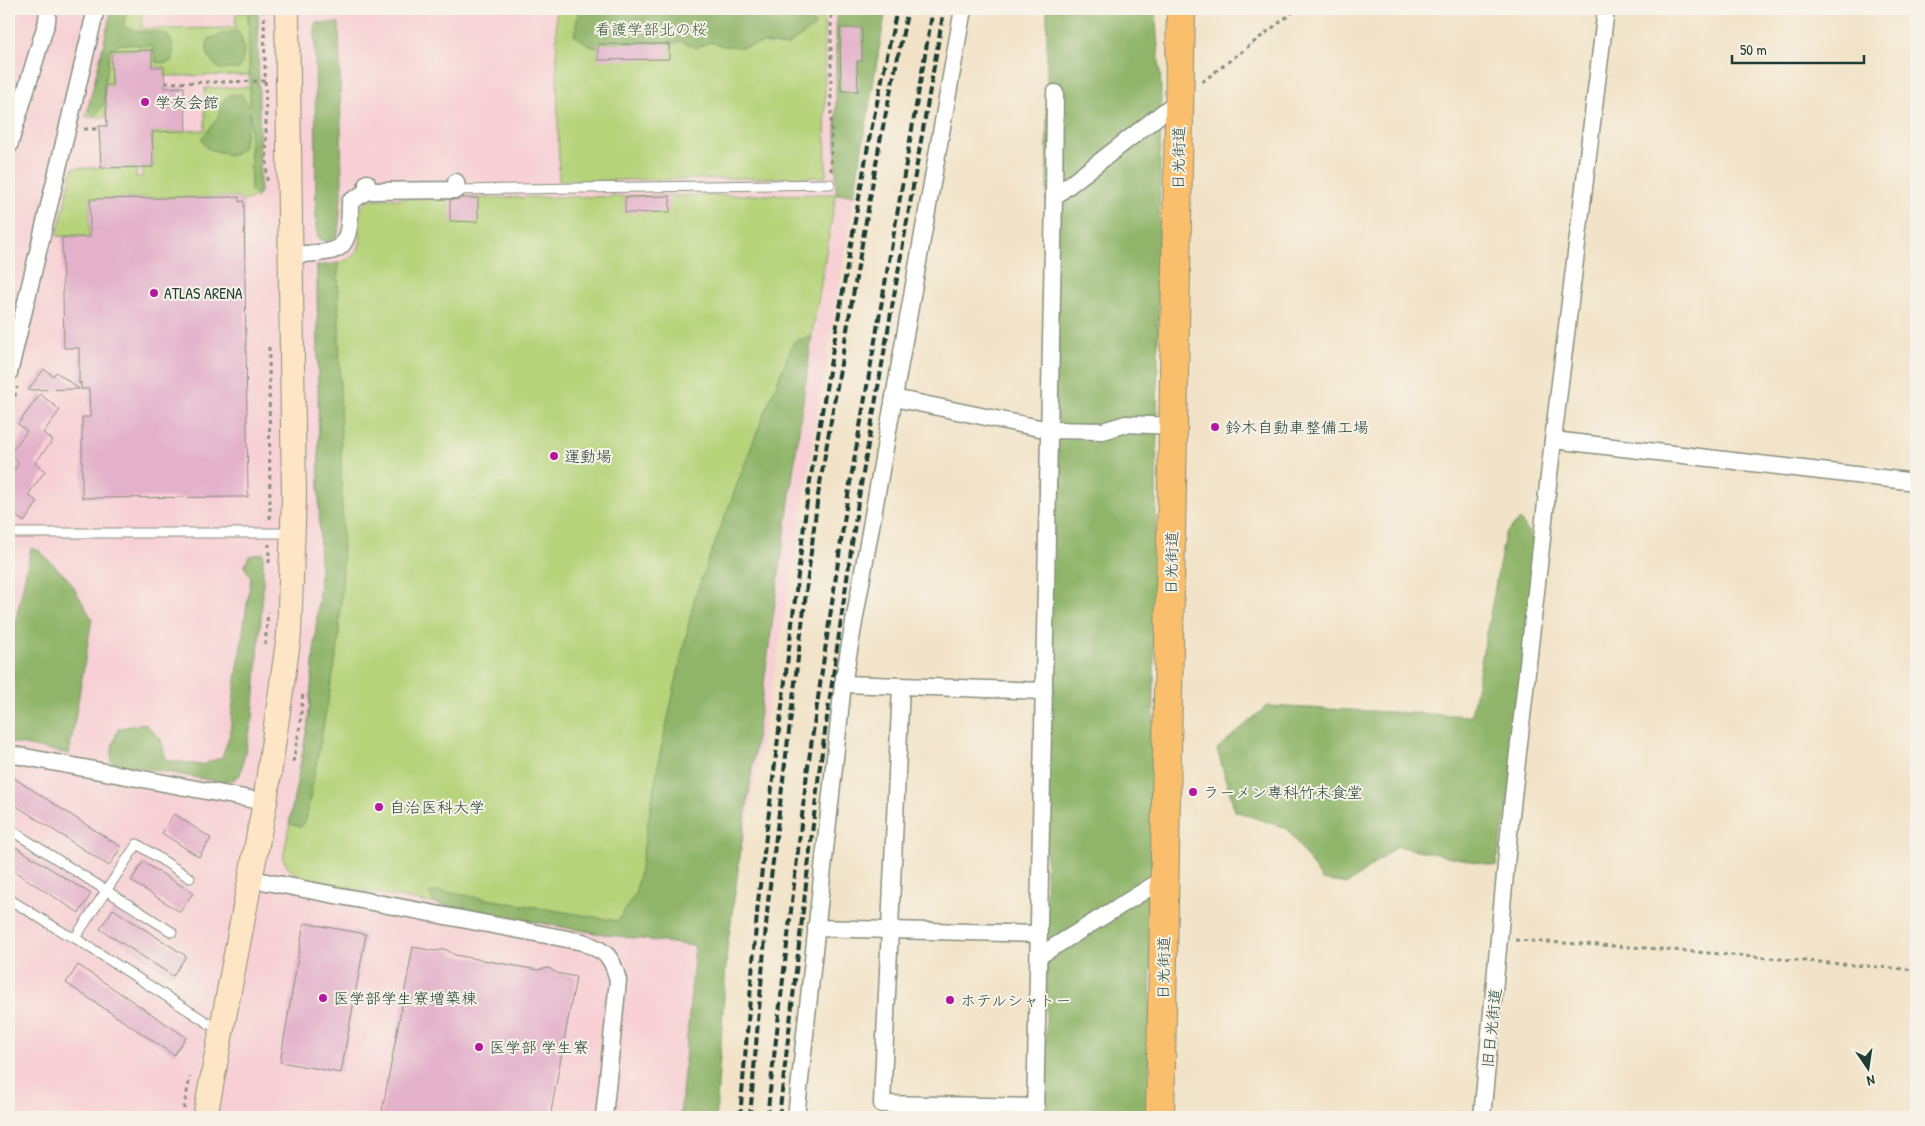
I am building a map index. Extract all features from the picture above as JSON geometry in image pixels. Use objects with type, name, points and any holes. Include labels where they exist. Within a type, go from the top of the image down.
[{"type":"highway","name":"日光街道","points":[[1160,1117],[1181,9]]},
{"type":"street","points":[[9,146],[47,21],[48,9]]},
{"type":"street","points":[[9,373],[96,9]]},
{"type":"street","points":[[205,1117],[251,879],[289,636],[294,496],[287,9]]},
{"type":"street","points":[[796,1117],[843,684],[963,9]]},
{"type":"street","name":"旧日光街道","points":[[1482,1117],[1509,833],[1553,440],[1606,9]]},
{"type":"street","points":[[901,686],[882,1111],[1035,1112],[1055,92]]},
{"type":"street","points":[[1054,197],[1180,100]]},
{"type":"street","points":[[290,255],[337,249],[347,240],[350,228],[350,202],[367,187],[457,186]]},
{"type":"street","points":[[894,398],[1049,430],[1103,431],[1126,424],[1174,426]]},
{"type":"street","points":[[1553,440],[1916,482]]},
{"type":"street","points":[[843,684],[1044,692]]},
{"type":"street","points":[[9,754],[264,802]]},
{"type":"street","points":[[1039,956],[1165,878]]},
{"type":"street","points":[[251,879],[583,942],[600,950],[613,962],[618,980],[604,1117]]},
{"type":"street","points":[[816,928],[1039,934]]},
{"type":"lane","points":[[457,186],[830,184]]},
{"type":"lane","points":[[9,532],[293,533]]},
{"type":"lane","points":[[9,829],[172,932]]},
{"type":"lane","points":[[75,938],[137,844],[190,878]]},
{"type":"lane","points":[[9,898],[222,1031]]},
{"type":"path","points":[[264,9],[267,186]]},
{"type":"path","points":[[830,184],[831,9]]},
{"type":"path","points":[[1180,100],[1297,9]]},
{"type":"path","points":[[164,83],[265,81]]},
{"type":"path","points":[[269,343],[270,527]]},
{"type":"path","points":[[269,536],[269,564]]},
{"type":"path","points":[[265,648],[268,610]]},
{"type":"path","points":[[1500,940],[1648,948],[1916,970]]},
{"type":"path","points":[[182,1117],[191,1072]]},
{"type":"shaded area","name":"自治医科大学","points":[[9,9],[886,9],[818,410],[797,547],[703,1067],[703,1117],[9,1117]]},
{"type":"green space","points":[[112,9],[141,9],[142,29],[235,28],[236,13],[248,13],[250,75],[164,76],[164,67],[152,67],[151,50],[112,51],[112,85],[105,85],[106,117],[86,117]]},
{"type":"green space","points":[[112,9],[127,9],[123,25],[132,30],[158,32],[170,38],[173,47],[173,60],[167,63],[156,62],[152,46],[123,44],[110,48],[104,83],[104,103],[95,117],[88,109]]},
{"type":"green space","points":[[248,9],[258,9],[260,192],[257,197],[251,191],[250,112],[243,148],[231,156],[207,148],[201,139],[218,117],[222,101],[230,95],[241,94],[250,106]]},
{"type":"green space","points":[[556,9],[824,9],[826,177],[559,181]]},
{"type":"green space","name":"看護学部北の桜","points":[[579,9],[807,9],[815,26],[787,46],[764,43],[744,47],[722,46],[710,42],[696,48],[681,41],[652,50],[622,41],[606,50],[590,46],[574,35]]},
{"type":"green space","points":[[836,9],[886,9],[854,195],[836,194]]},
{"type":"green space","points":[[1047,9],[1155,9],[1161,86],[1149,1117],[1046,1117]]},
{"type":"green space","points":[[315,23],[339,23],[342,183],[337,238],[327,242],[318,238],[316,230]]},
{"type":"green space","points":[[237,31],[244,45],[243,59],[239,69],[220,69],[208,56],[207,44],[209,39]]},
{"type":"green space","points":[[250,87],[251,191],[257,197],[239,202],[239,197],[90,199],[90,237],[57,236],[73,168],[136,167],[136,177],[142,177],[143,167],[153,167],[152,132],[205,130],[205,88]]},
{"type":"green space","name":"運動場","points":[[836,194],[767,577],[727,950],[596,933],[310,881],[291,870],[283,859],[308,724],[320,583],[317,266],[347,260],[356,252],[360,240],[360,213],[366,202],[374,199]]},
{"type":"green space","points":[[338,263],[343,568],[338,647],[306,820],[301,827],[289,824],[308,724],[320,583],[317,266]]},
{"type":"green space","points":[[812,336],[727,950],[716,1117],[680,1117],[695,946],[596,933],[434,903],[429,893],[439,891],[618,921],[636,892],[660,754],[695,596],[753,442],[794,341]]},
{"type":"green space","points":[[1520,519],[1537,546],[1508,803],[1496,866],[1397,846],[1348,884],[1322,880],[1288,829],[1235,811],[1217,749],[1267,706],[1471,716],[1505,534]]},
{"type":"green space","points":[[31,548],[40,551],[70,581],[92,619],[69,754],[9,742],[9,652]]},
{"type":"green space","points":[[263,553],[263,593],[253,717],[240,775],[233,780],[221,782],[111,762],[112,747],[118,729],[144,723],[161,739],[166,760],[202,765],[222,757],[230,734],[251,577],[244,567],[249,556]]},
{"type":"building","points":[[840,28],[862,28],[862,61],[857,61],[858,91],[841,91]]},
{"type":"building","points":[[598,44],[669,44],[669,59],[598,60]]},
{"type":"building","name":"学友会館","points":[[152,50],[152,67],[164,67],[165,88],[184,87],[186,131],[152,132],[153,167],[101,168],[99,126],[107,126],[105,85],[112,85],[111,51]]},
{"type":"building","points":[[670,196],[670,212],[625,213],[625,197]]},
{"type":"building","name":"ATLAS ARENA","points":[[239,197],[239,202],[244,201],[248,497],[82,498],[82,417],[90,417],[89,389],[81,389],[81,382],[79,384],[79,348],[64,348],[62,237],[90,237],[90,199]]},
{"type":"building","points":[[478,198],[478,222],[450,221],[450,200]]},
{"type":"building","points":[[44,369],[53,376],[56,372],[79,389],[28,390]]},
{"type":"building","points":[[40,394],[60,410],[43,433],[53,440],[35,463],[45,471],[28,495],[38,502],[24,522],[9,511],[9,477],[19,463],[9,455],[27,431],[18,424]]},
{"type":"building","points":[[9,775],[121,847],[109,866],[9,801]]},
{"type":"building","points":[[174,814],[211,838],[199,857],[162,833]]},
{"type":"building","points":[[9,843],[91,894],[79,913],[9,868]]},
{"type":"building","points":[[143,862],[193,893],[180,912],[131,881]]},
{"type":"building","points":[[113,909],[186,956],[173,976],[100,929]]},
{"type":"building","name":"医学部学生寮増築棟","points":[[304,923],[366,934],[341,1073],[280,1062]]},
{"type":"building","name":"医学部 学生寮","points":[[413,947],[435,951],[445,949],[455,955],[538,970],[549,968],[557,973],[576,977],[550,1117],[381,1117]]},
{"type":"building","points":[[78,965],[186,1037],[174,1055],[66,983]]},
{"type":"railway","points":[[740,1117],[758,902],[808,493],[869,140],[897,9]]},
{"type":"railway","points":[[750,1117],[768,902],[818,495],[880,141],[908,9]]},
{"type":"railway","points":[[767,1117],[807,773],[847,501],[933,9]]},
{"type":"railway","points":[[779,1117],[819,773],[858,502],[944,9]]},
{"type":"place","name":"学友会館","points":[[145,102]]},
{"type":"place","name":"ATLAS ARENA","points":[[154,293]]},
{"type":"place","name":"鈴木自動車整備工場","points":[[1215,427]]},
{"type":"place","name":"運動場","points":[[554,456]]},
{"type":"place","name":"ラーメン専科竹末食堂","points":[[1193,792]]},
{"type":"place","name":"自治医科大学","points":[[379,807]]},
{"type":"place","name":"医学部学生寮増築棟","points":[[323,998]]},
{"type":"place","name":"ホテルシャトー","points":[[950,1000]]},
{"type":"place","name":"医学部 学生寮","points":[[479,1047]]}]
